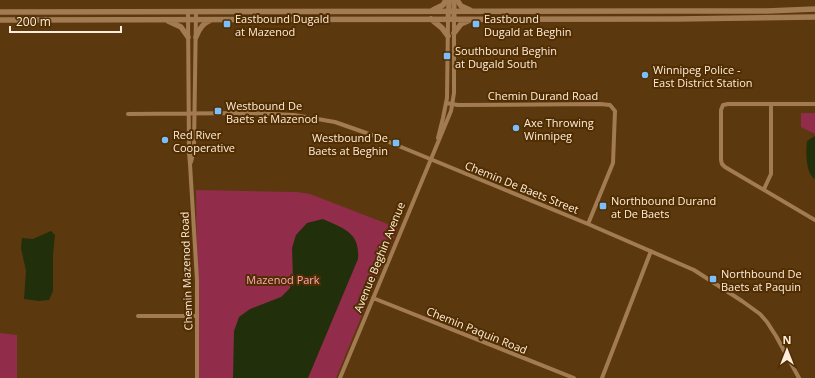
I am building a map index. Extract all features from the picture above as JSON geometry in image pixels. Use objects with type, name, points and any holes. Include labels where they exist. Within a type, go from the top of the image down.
[{"type":"main road","points":[[429,11],[437,9],[448,0]]},
{"type":"main road","points":[[456,0],[461,6],[476,11]]},
{"type":"main road","points":[[0,12],[767,11],[815,9]]},
{"type":"main road","points":[[0,20],[676,19],[813,17]]},
{"type":"main road","points":[[162,19],[173,22],[181,27],[188,37]]},
{"type":"main road","points":[[196,37],[202,26],[213,19]]},
{"type":"main road","points":[[431,19],[442,28],[448,36]]},
{"type":"main road","points":[[454,33],[461,24],[472,19]]},
{"type":"street","points":[[448,0],[452,12]]},
{"type":"street","points":[[452,12],[456,0]]},
{"type":"street","name":"Chemin Mazenod Road","points":[[188,12],[188,114],[197,280],[197,378]]},
{"type":"street","name":"Chemin Mazenod Road","points":[[190,164],[194,154],[196,12]]},
{"type":"street","name":"Avenue Beghin Avenue","points":[[340,378],[436,144],[446,103],[448,36],[452,12]]},
{"type":"street","name":"Avenue Beghin Avenue","points":[[436,144],[443,132],[454,93],[454,33],[451,19]]},
{"type":"street","name":"Chemin Durand Road","points":[[446,103],[610,105],[614,111],[613,163],[588,224]]},
{"type":"street","points":[[815,104],[728,104],[723,105],[721,110],[722,164],[815,220]]},
{"type":"street","points":[[764,189],[771,174],[771,104]]},
{"type":"street","name":"Chemin De Baets Street","points":[[128,114],[248,113],[294,115],[335,122],[372,135],[588,224],[698,272],[752,307],[760,314],[776,336],[799,378]]},
{"type":"street","points":[[602,378],[651,251]]},
{"type":"street","name":"Chemin Paquin Road","points":[[373,298],[574,378]]},
{"type":"street","points":[[138,316],[197,316]]},
{"type":"green space","points":[[801,113],[815,113],[815,134],[801,127]]},
{"type":"green space","name":"Mazenod Park","points":[[196,190],[297,192],[310,194],[398,228],[336,378],[198,378]]},
{"type":"green space","points":[[0,333],[17,335],[17,378],[0,378]]},
{"type":"shaded area","points":[[815,136],[815,179],[809,172],[806,150],[807,141]]},
{"type":"shaded area","points":[[323,219],[344,229],[353,237],[358,250],[358,259],[308,378],[233,378],[234,331],[239,317],[250,309],[281,297],[290,288],[293,278],[292,248],[296,235],[307,223]]},
{"type":"shaded area","points":[[51,231],[55,235],[53,255],[53,291],[49,300],[39,301],[24,299],[26,271],[21,248],[22,238],[33,239]]},
{"type":"place","name":"Eastbound Dugald at Mazenod","points":[[227,24]]},
{"type":"place","name":"Eastbound Dugald at Beghin","points":[[476,24]]},
{"type":"place","name":"Southbound Beghin at Dugald South","points":[[447,56]]},
{"type":"place","name":"Winnipeg Police - East District Station","points":[[645,75]]},
{"type":"place","name":"Westbound De Baets at Mazenod","points":[[218,111]]},
{"type":"place","name":"Axe Throwing Winnipeg","points":[[516,128]]},
{"type":"place","name":"Red River Cooperative","points":[[165,140]]},
{"type":"place","name":"Westbound De Baets at Beghin","points":[[396,143]]},
{"type":"place","name":"Northbound Durand at De Baets","points":[[603,206]]},
{"type":"place","name":"Northbound De Baets at Paquin","points":[[713,279]]}]
